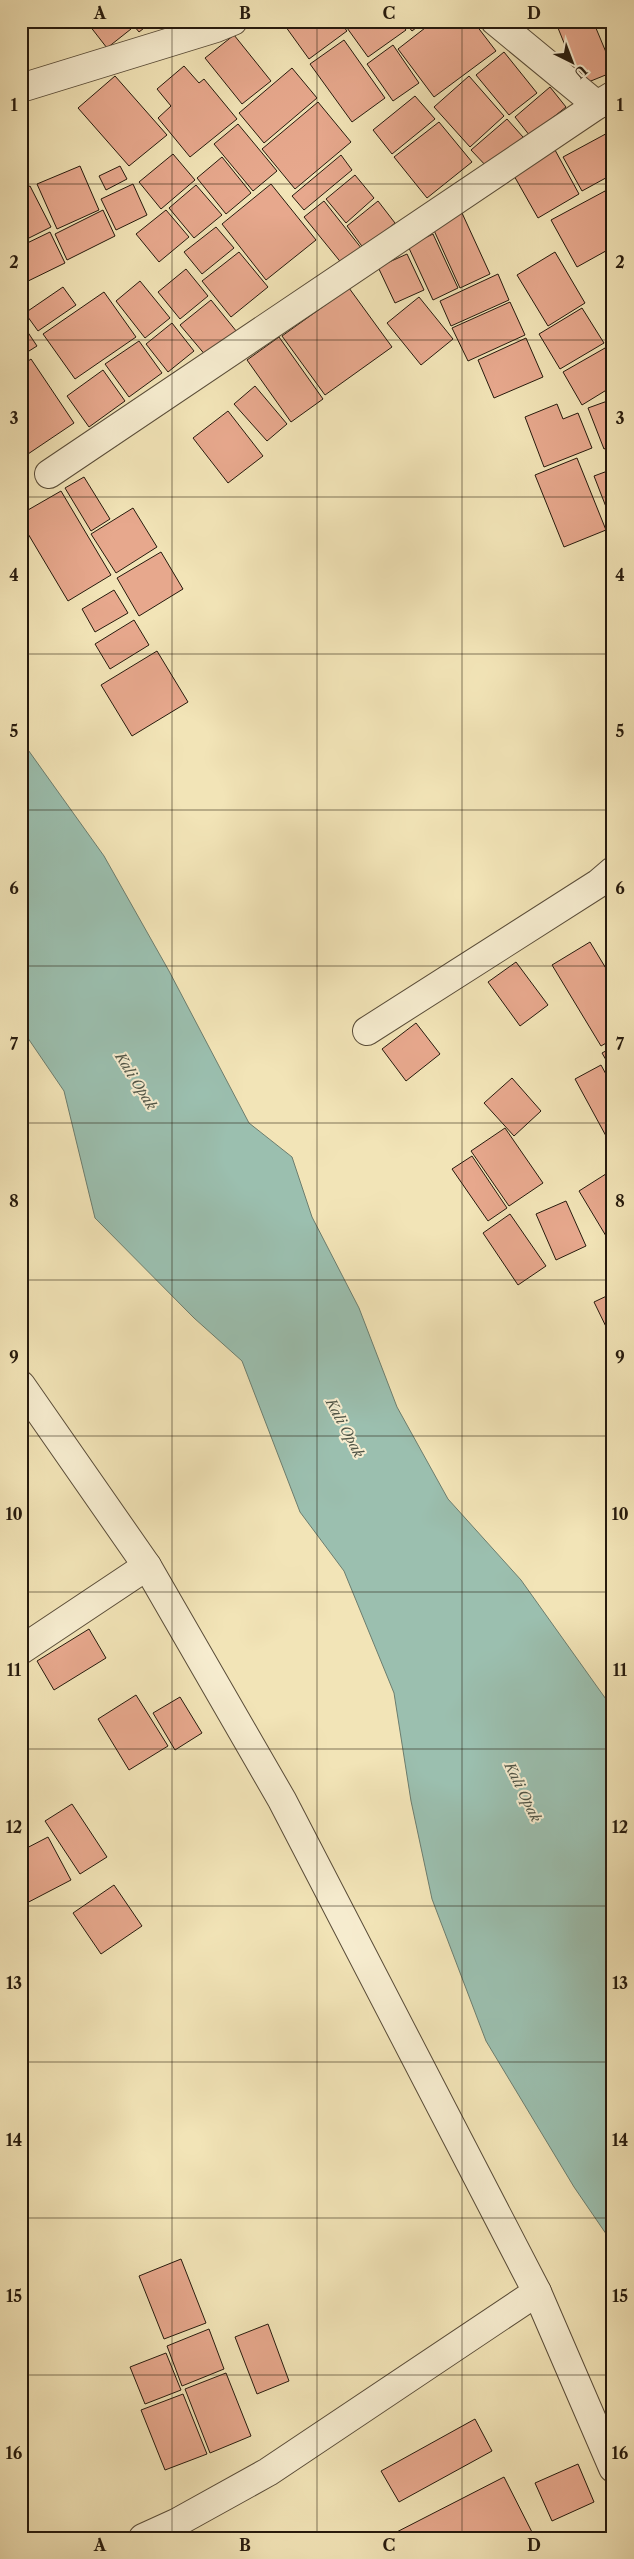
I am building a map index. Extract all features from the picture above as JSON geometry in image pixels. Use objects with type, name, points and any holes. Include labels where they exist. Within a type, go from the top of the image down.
[{"type":"street","points":[[49,474],[605,100],[495,21]]},
{"type":"street","points":[[21,88],[220,24]]},
{"type":"street","points":[[367,1031],[591,888],[613,871]]},
{"type":"street","points":[[21,1385],[147,1566],[282,1800],[537,2292],[613,2468]]},
{"type":"street","points":[[21,1650],[147,1566]]},
{"type":"street","points":[[143,2538],[176,2523],[268,2472],[537,2292]]},
{"type":"water","name":"Kali Opak","points":[[21,740],[104,856],[169,971],[249,1123],[292,1157],[312,1217],[359,1308],[397,1407],[448,1499],[521,1580],[613,1709],[613,2244],[574,2187],[486,2041],[432,1899],[411,1801],[394,1693],[344,1571],[300,1512],[242,1361],[194,1318],[95,1218],[64,1091],[21,1028]]},
{"type":"building","points":[[86,21],[125,21],[131,29],[107,48]]},
{"type":"building","points":[[130,21],[153,21],[139,32]]},
{"type":"building","points":[[285,21],[339,21],[347,31],[309,59],[283,23]]},
{"type":"building","points":[[342,21],[399,21],[406,30],[368,57]]},
{"type":"building","points":[[404,21],[425,21],[412,31]]},
{"type":"building","points":[[434,21],[473,21],[496,51],[434,97],[398,49]]},
{"type":"building","points":[[541,21],[555,21],[543,27]]},
{"type":"building","points":[[574,21],[593,21],[613,69],[613,72],[581,85],[558,28]]},
{"type":"building","points":[[234,35],[271,81],[242,104],[205,58]]},
{"type":"building","points":[[344,40],[385,98],[352,122],[310,64]]},
{"type":"building","points":[[393,45],[419,83],[393,101],[367,64]]},
{"type":"building","points":[[504,52],[537,93],[509,115],[476,75]]},
{"type":"building","points":[[184,66],[199,83],[204,79],[237,119],[190,157],[158,118],[171,106],[157,89]]},
{"type":"building","points":[[292,68],[317,98],[264,143],[239,113]]},
{"type":"building","points":[[115,76],[167,135],[129,166],[78,108]]},
{"type":"building","points":[[469,76],[504,116],[470,147],[434,107]]},
{"type":"building","points":[[550,87],[566,107],[530,136],[515,117]]},
{"type":"building","points":[[415,96],[435,119],[392,154],[373,130]]},
{"type":"building","points":[[318,102],[351,142],[295,189],[262,149]]},
{"type":"building","points":[[507,119],[523,137],[489,169],[471,150]]},
{"type":"building","points":[[439,122],[472,162],[427,198],[394,157]]},
{"type":"building","points":[[238,124],[277,171],[253,191],[214,144]]},
{"type":"building","points":[[613,130],[613,174],[582,191],[563,157]]},
{"type":"building","points":[[555,150],[579,194],[538,218],[513,174]]},
{"type":"building","points":[[173,154],[195,180],[161,209],[139,182]]},
{"type":"building","points":[[341,155],[352,170],[304,210],[292,196]]},
{"type":"building","points":[[222,157],[251,193],[226,214],[197,178]]},
{"type":"building","points":[[80,166],[99,210],[57,229],[37,184]]},
{"type":"building","points":[[120,166],[127,179],[106,190],[99,176]]},
{"type":"building","points":[[355,175],[374,198],[346,223],[326,199]]},
{"type":"building","points":[[133,184],[147,215],[116,230],[101,199]]},
{"type":"building","points":[[271,184],[316,240],[266,280],[222,224]]},
{"type":"building","points":[[196,185],[222,215],[194,238],[169,208]]},
{"type":"building","points":[[30,186],[51,227],[21,242],[21,190]]},
{"type":"building","points":[[605,191],[613,206],[613,247],[577,267],[551,220]]},
{"type":"building","points":[[324,201],[362,249],[343,265],[304,217]]},
{"type":"building","points":[[378,201],[395,223],[364,249],[347,226]]},
{"type":"building","points":[[103,210],[115,236],[67,260],[55,234]]},
{"type":"building","points":[[166,210],[189,237],[159,262],[136,234]]},
{"type":"building","points":[[462,213],[490,274],[460,288],[432,226]]},
{"type":"building","points":[[216,227],[234,248],[202,274],[184,252]]},
{"type":"building","points":[[50,232],[65,263],[22,284],[21,246]]},
{"type":"building","points":[[433,234],[458,288],[433,300],[408,246]]},
{"type":"building","points":[[239,252],[268,287],[231,317],[202,281]]},
{"type":"building","points":[[555,252],[585,303],[548,326],[517,275]]},
{"type":"building","points":[[407,254],[424,290],[395,303],[378,267]]},
{"type":"building","points":[[186,269],[208,296],[180,319],[158,292]]},
{"type":"building","points":[[498,274],[509,300],[451,326],[440,301]]},
{"type":"building","points":[[140,281],[170,318],[145,338],[116,301]]},
{"type":"building","points":[[63,287],[76,305],[38,331],[25,313]]},
{"type":"building","points":[[349,288],[392,347],[325,395],[282,336]]},
{"type":"building","points":[[104,292],[136,337],[75,379],[43,334]]},
{"type":"building","points":[[419,297],[453,339],[421,365],[387,323]]},
{"type":"building","points":[[21,299],[26,306],[21,309]]},
{"type":"building","points":[[211,300],[237,332],[207,357],[180,325]]},
{"type":"building","points":[[510,302],[525,335],[468,361],[452,328]]},
{"type":"building","points":[[582,308],[604,343],[560,369],[539,334]]},
{"type":"building","points":[[21,322],[37,346],[21,356]]},
{"type":"building","points":[[172,323],[194,351],[168,372],[146,344]]},
{"type":"building","points":[[279,337],[323,399],[291,422],[247,360]]},
{"type":"building","points":[[526,338],[543,377],[494,398],[478,360]]},
{"type":"building","points":[[139,341],[162,373],[129,397],[105,364]]},
{"type":"building","points":[[605,348],[613,362],[613,386],[582,405],[563,372]]},
{"type":"building","points":[[31,359],[74,423],[28,454],[21,444],[21,366]]},
{"type":"building","points":[[103,370],[125,401],[89,427],[67,396]]},
{"type":"building","points":[[255,386],[287,424],[267,441],[234,404]]},
{"type":"building","points":[[613,399],[613,445],[604,449],[588,408]]},
{"type":"building","points":[[557,404],[563,419],[578,413],[592,448],[544,467],[525,417]]},
{"type":"building","points":[[228,411],[263,456],[228,483],[193,438]]},
{"type":"building","points":[[577,458],[606,530],[564,547],[535,475]]},
{"type":"building","points":[[613,469],[613,510],[608,512],[594,476]]},
{"type":"building","points":[[84,477],[110,519],[91,531],[65,488]]},
{"type":"building","points":[[61,491],[111,575],[68,601],[21,522],[21,514]]},
{"type":"building","points":[[133,508],[157,547],[116,573],[91,534]]},
{"type":"building","points":[[161,552],[183,589],[139,616],[117,578]]},
{"type":"building","points":[[114,590],[128,613],[95,632],[82,609]]},
{"type":"building","points":[[134,620],[149,645],[110,669],[95,644]]},
{"type":"building","points":[[157,651],[188,702],[132,736],[101,685]]},
{"type":"building","points":[[590,942],[613,980],[613,1039],[601,1046],[552,965]]},
{"type":"building","points":[[516,962],[548,1005],[520,1026],[488,982]]},
{"type":"building","points":[[416,1023],[440,1054],[406,1081],[382,1049]]},
{"type":"building","points":[[613,1047],[613,1072],[602,1053]]},
{"type":"building","points":[[601,1065],[613,1087],[613,1133],[606,1136],[575,1079]]},
{"type":"building","points":[[512,1078],[541,1111],[514,1136],[484,1103]]},
{"type":"building","points":[[505,1128],[543,1183],[509,1206],[471,1151]]},
{"type":"building","points":[[472,1156],[507,1208],[488,1221],[452,1169]]},
{"type":"building","points":[[609,1172],[613,1178],[613,1233],[606,1236],[579,1191]]},
{"type":"building","points":[[566,1201],[586,1246],[556,1260],[536,1214]]},
{"type":"building","points":[[510,1214],[546,1266],[518,1285],[483,1233]]},
{"type":"building","points":[[613,1245],[613,1261],[606,1248]]},
{"type":"building","points":[[613,1293],[613,1341],[594,1302]]},
{"type":"building","points":[[89,1629],[106,1658],[54,1690],[37,1661]]},
{"type":"building","points":[[136,1695],[168,1746],[129,1770],[98,1719]]},
{"type":"building","points":[[180,1697],[202,1733],[175,1750],[153,1713]]},
{"type":"building","points":[[72,1804],[107,1857],[80,1874],[45,1821]]},
{"type":"building","points":[[48,1837],[71,1880],[21,1906],[21,1851]]},
{"type":"building","points":[[114,1885],[142,1926],[101,1954],[73,1913]]},
{"type":"building","points":[[181,2259],[206,2323],[164,2339],[139,2276]]},
{"type":"building","points":[[268,2324],[289,2381],[257,2394],[235,2337]]},
{"type":"building","points":[[209,2329],[224,2369],[182,2386],[167,2346]]},
{"type":"building","points":[[166,2353],[181,2390],[145,2404],[130,2367]]},
{"type":"building","points":[[226,2373],[251,2436],[210,2453],[185,2389]]},
{"type":"building","points":[[183,2394],[207,2454],[165,2470],[141,2410]]},
{"type":"building","points":[[475,2419],[492,2451],[399,2502],[381,2471]]},
{"type":"building","points":[[578,2464],[594,2502],[552,2521],[535,2483]]},
{"type":"building","points":[[504,2477],[535,2538],[385,2538]]}]
